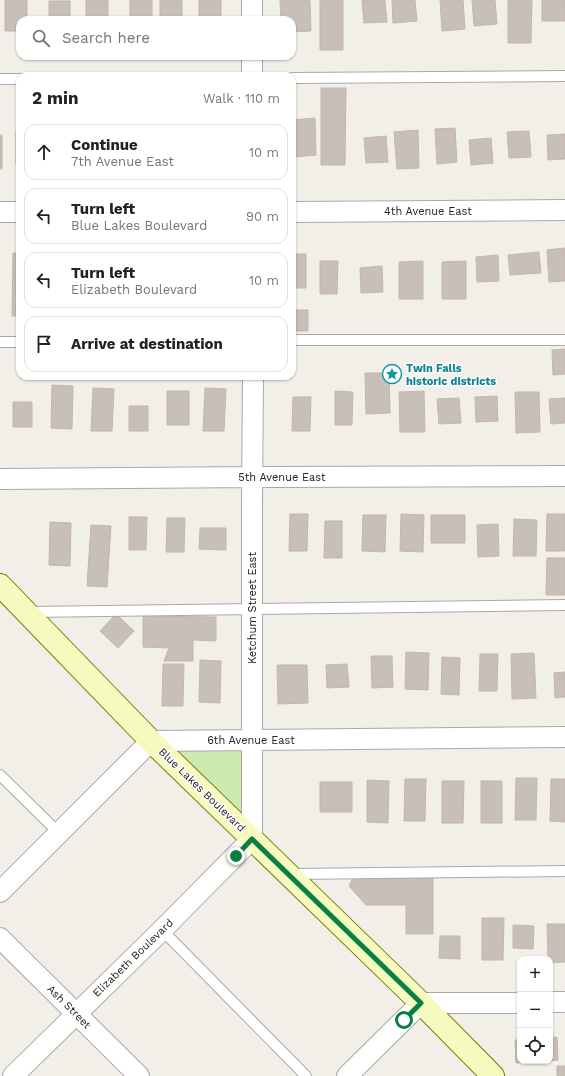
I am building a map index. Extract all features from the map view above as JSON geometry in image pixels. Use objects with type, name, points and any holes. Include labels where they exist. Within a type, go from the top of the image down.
[{"type":"main road","name":"Blue Lakes Boulevard","points":[[0,585],[151,741],[421,1003],[493,1076]]},
{"type":"street","points":[[252,0],[252,16]]},
{"type":"street","points":[[252,60],[252,72]]},
{"type":"street","name":"4th Avenue East","points":[[296,212],[565,210]]},
{"type":"street","points":[[0,212],[16,212]]},
{"type":"street","name":"Ketchum Street East","points":[[252,839],[253,380]]},
{"type":"street","name":"5th Avenue East","points":[[0,479],[565,476]]},
{"type":"street","name":"6th Avenue East","points":[[151,741],[565,737]]},
{"type":"street","points":[[0,892],[151,741]]},
{"type":"street","name":"Elizabeth Boulevard","points":[[13,1076],[162,930],[252,839]]},
{"type":"street","name":"Ash Street","points":[[0,938],[139,1076]]},
{"type":"street","points":[[553,1002],[565,1002]]},
{"type":"street","points":[[347,1076],[421,1003],[517,1003]]},
{"type":"lane","points":[[296,78],[565,76]]},
{"type":"lane","points":[[0,79],[16,79]]},
{"type":"lane","points":[[296,340],[565,340]]},
{"type":"lane","points":[[0,342],[16,342]]},
{"type":"lane","points":[[27,612],[565,605]]},
{"type":"lane","points":[[0,775],[59,833]]},
{"type":"lane","points":[[288,874],[565,870]]},
{"type":"lane","points":[[162,930],[306,1076]]},
{"type":"green space","points":[[252,740],[252,839],[151,741]]},
{"type":"building","points":[[5,0],[27,0],[27,16],[16,16],[16,31],[5,31]]},
{"type":"building","points":[[86,0],[108,0],[108,16],[86,16]]},
{"type":"building","points":[[130,0],[152,0],[152,16],[130,16]]},
{"type":"building","points":[[160,0],[182,0],[182,16],[160,16]]},
{"type":"building","points":[[199,0],[221,0],[221,16],[199,16]]},
{"type":"building","points":[[280,0],[310,0],[311,31],[296,32],[296,16],[281,16]]},
{"type":"building","points":[[320,0],[343,0],[343,50],[320,50]]},
{"type":"building","points":[[362,0],[385,0],[387,22],[364,23]]},
{"type":"building","points":[[392,0],[415,0],[417,21],[393,23]]},
{"type":"building","points":[[440,0],[463,0],[465,29],[442,31]]},
{"type":"building","points":[[472,0],[495,0],[497,24],[474,26]]},
{"type":"building","points":[[508,0],[532,0],[531,43],[508,43]]},
{"type":"building","points":[[542,0],[565,0],[565,21],[542,21]]},
{"type":"building","points":[[49,1],[70,1],[70,16],[49,16]]},
{"type":"building","points":[[321,88],[346,88],[345,165],[321,165]]},
{"type":"building","points":[[315,118],[316,155],[296,157],[296,120]]},
{"type":"building","points":[[455,128],[457,162],[437,164],[435,129]]},
{"type":"building","points":[[418,130],[419,168],[397,169],[394,132]]},
{"type":"building","points":[[529,131],[531,157],[509,158],[507,132]]},
{"type":"building","points":[[565,134],[565,159],[548,160],[547,135]]},
{"type":"building","points":[[0,135],[2,135],[2,169],[0,169]]},
{"type":"building","points":[[386,136],[388,162],[366,163],[364,138]]},
{"type":"building","points":[[491,138],[493,163],[471,165],[469,140]]},
{"type":"building","points":[[565,248],[565,281],[549,282],[547,250]]},
{"type":"building","points":[[539,252],[541,273],[510,275],[508,255]]},
{"type":"building","points":[[13,253],[16,253],[16,316],[12,316]]},
{"type":"building","points":[[296,254],[306,254],[306,288],[296,288]]},
{"type":"building","points":[[498,255],[499,281],[477,282],[476,257]]},
{"type":"building","points":[[320,261],[338,261],[337,294],[320,294]]},
{"type":"building","points":[[423,261],[423,299],[399,299],[399,262]]},
{"type":"building","points":[[466,261],[466,299],[442,299],[442,262]]},
{"type":"building","points":[[382,266],[383,292],[361,293],[360,268]]},
{"type":"building","points":[[296,310],[308,310],[308,331],[296,331]]},
{"type":"building","points":[[565,349],[565,374],[553,375],[552,350]]},
{"type":"building","points":[[365,373],[389,373],[390,413],[366,414]]},
{"type":"building","points":[[52,385],[73,386],[72,429],[51,428]]},
{"type":"building","points":[[93,388],[114,389],[112,431],[91,431]]},
{"type":"building","points":[[205,388],[226,389],[224,431],[203,431]]},
{"type":"building","points":[[167,391],[189,391],[189,425],[167,425]]},
{"type":"building","points":[[335,391],[353,392],[352,425],[335,425]]},
{"type":"building","points":[[424,391],[425,432],[400,432],[399,392]]},
{"type":"building","points":[[515,392],[539,392],[540,432],[516,433]]},
{"type":"building","points":[[497,396],[498,421],[476,422],[475,397]]},
{"type":"building","points":[[293,397],[311,397],[310,431],[292,431]]},
{"type":"building","points":[[459,398],[461,423],[439,424],[437,399]]},
{"type":"building","points":[[565,398],[565,423],[551,424],[549,399]]},
{"type":"building","points":[[13,402],[32,402],[32,427],[13,427]]},
{"type":"building","points":[[129,406],[148,406],[148,431],[129,431]]},
{"type":"building","points":[[290,514],[308,514],[307,551],[289,551]]},
{"type":"building","points":[[401,514],[424,515],[423,552],[400,551]]},
{"type":"building","points":[[547,514],[565,514],[565,551],[546,551]]},
{"type":"building","points":[[363,515],[386,515],[385,552],[362,551]]},
{"type":"building","points":[[431,515],[465,515],[465,543],[431,543]]},
{"type":"building","points":[[129,517],[147,517],[146,550],[129,550]]},
{"type":"building","points":[[167,518],[185,518],[184,552],[166,552]]},
{"type":"building","points":[[514,519],[537,520],[536,556],[513,556]]},
{"type":"building","points":[[325,521],[342,521],[342,558],[324,558]]},
{"type":"building","points":[[50,522],[71,523],[70,566],[49,565]]},
{"type":"building","points":[[498,524],[499,556],[478,557],[477,525]]},
{"type":"building","points":[[91,525],[111,526],[107,587],[87,586]]},
{"type":"building","points":[[200,528],[226,528],[226,550],[199,549]]},
{"type":"building","points":[[547,558],[565,558],[565,595],[546,595]]},
{"type":"building","points":[[116,614],[134,631],[118,648],[100,631]]},
{"type":"building","points":[[143,616],[216,617],[216,641],[193,640],[193,661],[164,661],[169,648],[143,647]]},
{"type":"building","points":[[406,652],[429,653],[428,690],[405,689]]},
{"type":"building","points":[[534,653],[536,698],[512,699],[511,654]]},
{"type":"building","points":[[480,654],[498,654],[497,691],[479,691]]},
{"type":"building","points":[[371,656],[392,656],[393,687],[372,688]]},
{"type":"building","points":[[442,657],[460,658],[459,695],[441,694]]},
{"type":"building","points":[[200,660],[221,661],[220,703],[199,702]]},
{"type":"building","points":[[163,664],[184,664],[183,706],[162,706]]},
{"type":"building","points":[[347,664],[349,687],[327,688],[326,665]]},
{"type":"building","points":[[277,665],[307,665],[308,703],[278,704]]},
{"type":"building","points":[[565,672],[565,697],[555,698],[554,673]]},
{"type":"building","points":[[516,778],[537,778],[536,820],[515,820]]},
{"type":"building","points":[[405,779],[426,779],[425,821],[404,821]]},
{"type":"building","points":[[551,779],[565,779],[565,822],[550,821]]},
{"type":"building","points":[[367,780],[389,781],[388,823],[367,822]]},
{"type":"building","points":[[442,781],[464,781],[463,823],[442,823]]},
{"type":"building","points":[[481,781],[502,781],[502,823],[481,823]]},
{"type":"building","points":[[320,782],[352,782],[352,812],[320,812]]},
{"type":"building","points":[[433,874],[433,934],[406,934],[406,905],[366,905],[349,886],[354,875]]},
{"type":"building","points":[[482,918],[504,918],[503,960],[482,960]]},
{"type":"building","points":[[547,924],[565,924],[565,962],[553,963],[553,956],[548,956]]},
{"type":"building","points":[[513,925],[534,926],[533,949],[513,948]]},
{"type":"building","points":[[440,936],[460,936],[460,959],[439,958]]},
{"type":"building","points":[[557,1037],[558,1060],[553,1061],[553,1038]]},
{"type":"building","points":[[515,1040],[517,1040],[517,1063]]},
{"type":"building","points":[[557,1066],[565,1066],[565,1076],[557,1076]]},
{"type":"place","name":"Twin Falls historic districts","points":[[392,374]]},
{"type":"route","points":[[236,856],[252,839],[421,1003],[404,1020]]}]
